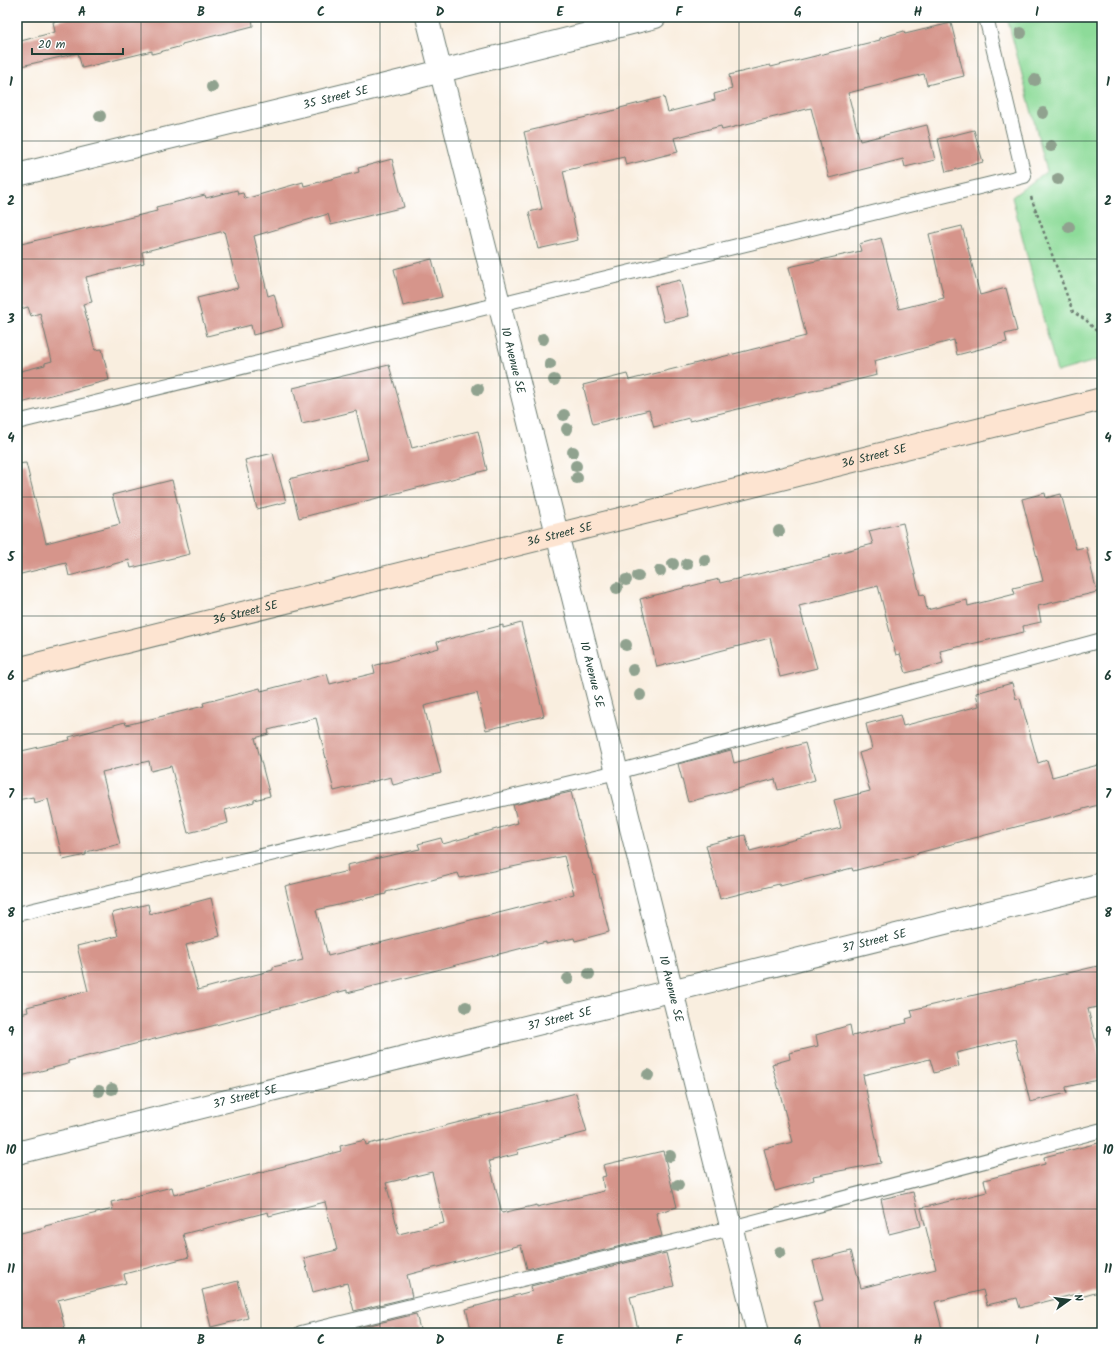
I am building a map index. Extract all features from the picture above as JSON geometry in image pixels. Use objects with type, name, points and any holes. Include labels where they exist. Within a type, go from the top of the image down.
[{"type":"main road","name":"36 Street SE","points":[[17,669],[1102,399]]},
{"type":"street","name":"10 Avenue SE","points":[[427,17],[758,1333]]},
{"type":"street","name":"35 Street SE","points":[[17,175],[655,17]]},
{"type":"street","name":"37 Street SE","points":[[17,1153],[1102,884]]},
{"type":"lane","points":[[17,422],[1024,176],[986,17]]},
{"type":"lane","points":[[17,914],[617,772],[1102,640]]},
{"type":"lane","points":[[301,1333],[731,1228],[1102,1130]]},
{"type":"path","points":[[1024,176],[1073,312],[1086,320],[1102,337]]},
{"type":"green space","points":[[1007,17],[1102,17],[1102,359],[1057,372],[1012,197],[1047,171]]},
{"type":"building","points":[[75,17],[252,17],[253,26],[182,44],[182,46],[152,54],[152,51],[82,68],[78,53],[17,67],[17,42],[55,32],[53,22]]},
{"type":"building","points":[[951,23],[964,76],[927,85],[924,74],[848,93],[860,141],[927,125],[935,160],[905,167],[903,159],[829,178],[811,108],[722,130],[721,126],[674,138],[678,152],[626,165],[624,157],[563,171],[578,240],[538,249],[529,212],[542,209],[524,132],[664,97],[668,112],[715,100],[714,94],[732,89],[729,75],[770,65],[771,67],[880,40],[880,38],[904,31],[905,34]]},
{"type":"building","points":[[974,130],[983,162],[946,172],[938,139]]},
{"type":"building","points":[[392,159],[404,207],[331,225],[328,214],[254,236],[268,296],[274,294],[283,327],[253,335],[251,325],[207,336],[197,298],[238,288],[224,231],[142,252],[144,263],[86,277],[92,302],[83,304],[95,350],[102,349],[109,380],[17,404],[17,372],[45,365],[45,363],[52,361],[40,313],[31,316],[28,307],[17,310],[17,245],[157,211],[156,207],[205,195],[206,198],[237,190],[238,194],[243,193],[245,199],[303,182],[304,186],[359,172],[358,168]]},
{"type":"building","points":[[962,226],[980,295],[1006,288],[1017,331],[1005,334],[1007,342],[957,355],[954,340],[874,361],[877,375],[689,421],[689,418],[654,427],[649,410],[593,424],[583,385],[627,374],[629,380],[806,336],[789,267],[861,251],[859,244],[881,238],[899,309],[944,298],[929,234]]},
{"type":"building","points":[[432,259],[442,297],[403,306],[394,269]]},
{"type":"building","points":[[680,280],[689,316],[664,322],[655,286]]},
{"type":"building","points":[[389,365],[412,448],[478,431],[487,470],[299,518],[289,479],[368,459],[356,411],[302,424],[293,388]]},
{"type":"building","points":[[273,453],[286,502],[257,509],[245,460]]},
{"type":"building","points":[[26,463],[46,543],[120,524],[112,495],[172,480],[190,554],[131,568],[129,560],[69,576],[66,563],[17,575],[17,464]]},
{"type":"building","points":[[1045,493],[1046,498],[1061,494],[1076,549],[1086,547],[1097,592],[1038,606],[1041,622],[1023,626],[1024,632],[940,651],[943,663],[906,673],[900,654],[896,655],[878,586],[799,606],[817,668],[780,677],[770,638],[657,667],[640,599],[719,579],[720,583],[830,557],[830,555],[873,544],[869,531],[903,523],[920,595],[924,594],[927,610],[967,600],[968,606],[1015,594],[1013,588],[1043,581],[1022,499]]},
{"type":"building","points":[[521,623],[544,716],[486,730],[477,693],[424,706],[441,773],[393,785],[391,777],[334,791],[316,718],[268,730],[269,734],[255,738],[270,796],[225,810],[228,823],[188,833],[171,766],[151,771],[149,761],[102,772],[120,844],[86,852],[86,855],[63,860],[48,799],[34,803],[33,797],[17,800],[17,752],[70,740],[69,737],[125,722],[126,725],[204,706],[203,703],[260,688],[261,691],[327,674],[330,684],[375,673],[373,666],[439,648],[437,642],[503,625],[503,628]]},
{"type":"building","points":[[1012,683],[1016,699],[1020,698],[1038,763],[1047,760],[1052,777],[1102,764],[1102,804],[853,871],[852,868],[720,899],[706,845],[745,835],[750,851],[841,828],[834,800],[870,791],[859,753],[872,749],[866,724],[900,715],[903,726],[979,706],[976,693]]},
{"type":"building","points":[[805,743],[815,780],[778,790],[775,779],[688,802],[678,764],[731,750],[734,763]]},
{"type":"building","points":[[571,792],[594,876],[595,875],[609,932],[575,941],[574,938],[546,944],[546,942],[347,993],[347,990],[208,1027],[178,1033],[68,1061],[68,1064],[17,1077],[17,1015],[28,1012],[27,1007],[88,991],[77,946],[118,936],[112,913],[148,904],[150,914],[211,898],[220,936],[186,945],[198,990],[273,970],[273,967],[303,960],[285,886],[348,871],[347,865],[420,849],[418,844],[441,838],[443,844],[518,823],[513,805]],"holes":[[[564,856],[574,894],[328,956],[316,910],[386,894],[386,892],[458,873],[460,878]]]},
{"type":"building","points":[[1102,965],[1102,1006],[1088,1009],[1102,1067],[1102,1079],[1066,1087],[1067,1093],[1030,1102],[1015,1039],[956,1053],[959,1066],[934,1073],[930,1059],[863,1075],[881,1163],[813,1176],[814,1180],[775,1191],[764,1149],[793,1142],[772,1064],[790,1059],[789,1053],[818,1046],[816,1035],[850,1025],[852,1036],[907,1023],[906,1019],[913,1017],[911,1010]]},
{"type":"building","points":[[576,1093],[587,1132],[517,1150],[518,1154],[489,1161],[502,1213],[537,1205],[537,1207],[604,1191],[602,1177],[606,1176],[603,1165],[663,1151],[677,1207],[656,1213],[662,1236],[527,1269],[521,1245],[407,1275],[412,1297],[354,1311],[347,1283],[313,1292],[304,1258],[337,1250],[325,1202],[269,1216],[268,1212],[183,1234],[189,1257],[124,1274],[126,1283],[58,1300],[66,1333],[17,1333],[17,1234],[113,1209],[111,1202],[172,1187],[174,1195],[341,1151],[340,1146],[365,1140],[366,1145]],"holes":[[[432,1172],[444,1223],[399,1234],[386,1183]]]},
{"type":"building","points":[[1102,1142],[1102,1291],[1081,1297],[1080,1293],[1020,1308],[1017,1298],[987,1305],[983,1290],[935,1302],[943,1333],[821,1333],[813,1302],[823,1300],[813,1261],[851,1251],[861,1288],[936,1269],[921,1208],[987,1192],[984,1180],[1045,1164],[1044,1157]]},
{"type":"building","points":[[913,1192],[921,1226],[889,1234],[881,1199]]},
{"type":"building","points":[[666,1253],[674,1286],[630,1297],[639,1333],[472,1333],[466,1309],[532,1291],[531,1286]]},
{"type":"building","points":[[238,1281],[248,1318],[211,1327],[202,1290]]},
{"type":"building","points":[[416,1314],[421,1333],[359,1333],[358,1328]]}]
